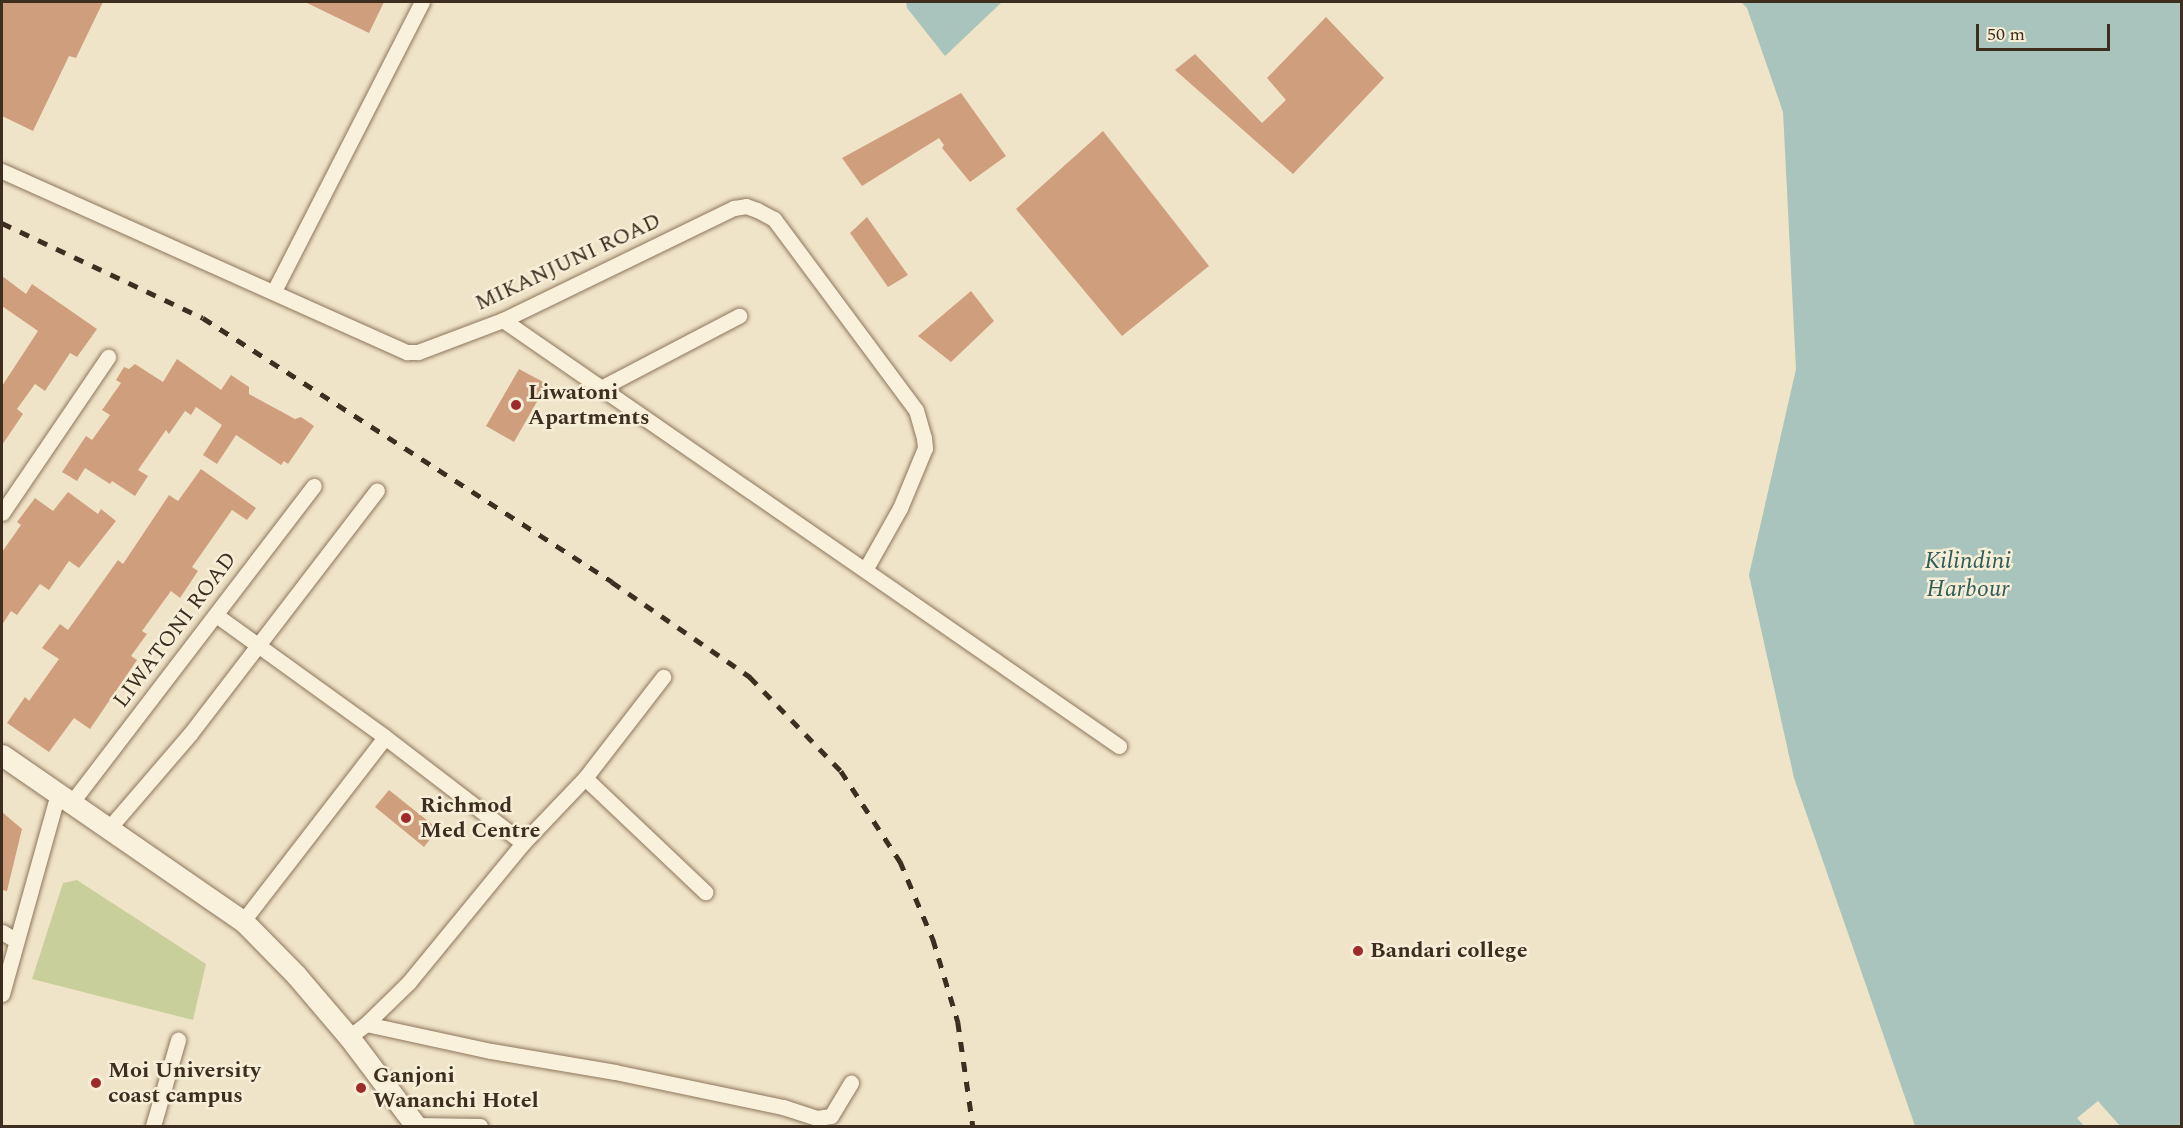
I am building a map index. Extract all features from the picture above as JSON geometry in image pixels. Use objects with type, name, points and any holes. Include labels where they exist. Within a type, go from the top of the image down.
[{"type":"street","points":[[274,291],[422,2]]},
{"type":"street","name":"MIKANJUNI ROAD","points":[[2,171],[406,352],[418,352],[503,320],[735,208],[746,206],[774,219],[916,410],[925,447],[900,508],[865,570]]},
{"type":"street","points":[[602,388],[739,316]]},
{"type":"street","points":[[503,320],[1119,746]]},
{"type":"street","points":[[2,513],[108,357]]},
{"type":"street","name":"LIWATONI ROAD","points":[[65,797],[216,615],[314,486]]},
{"type":"street","points":[[110,827],[190,734],[377,490]]},
{"type":"street","points":[[216,615],[385,737],[523,843]]},
{"type":"street","points":[[357,1030],[409,982],[523,843],[585,778],[663,677]]},
{"type":"street","points":[[243,921],[385,737]]},
{"type":"street","points":[[2,755],[110,827],[243,921],[296,975],[357,1030],[415,1126],[480,1126]]},
{"type":"street","points":[[585,778],[705,892]]},
{"type":"street","points":[[2,994],[17,941],[65,797]]},
{"type":"street","points":[[2,932],[17,941]]},
{"type":"street","points":[[357,1030],[627,1074],[783,1107],[817,1118],[831,1116],[851,1083]]},
{"type":"street","points":[[153,1126],[178,1040]]},
{"type":"green space","points":[[77,880],[206,964],[193,1020],[32,979],[63,883]]},
{"type":"water","points":[[906,2],[1002,2],[945,56],[907,8]]},
{"type":"water","name":"Kilindini Harbour","points":[[1741,2],[2181,2],[2181,1126],[1915,1126],[1794,778],[1749,575],[1796,369],[1783,112],[1747,8]]},
{"type":"pier","points":[[2098,1101],[2120,1126],[2084,1126],[2077,1118]]},
{"type":"building","points":[[2,2],[103,2],[76,58],[69,56],[33,131],[2,116]]},
{"type":"building","points":[[305,2],[384,2],[369,33]]},
{"type":"building","points":[[1326,17],[1384,78],[1293,174],[1175,70],[1195,54],[1262,123],[1286,100],[1267,78]]},
{"type":"building","points":[[961,93],[1006,156],[970,182],[942,148],[944,145],[939,138],[862,186],[842,158]]},
{"type":"building","points":[[1103,131],[1209,266],[1122,336],[1016,209]]},
{"type":"building","points":[[867,217],[908,275],[888,287],[850,233]]},
{"type":"building","points":[[2,276],[26,294],[32,284],[97,329],[77,357],[70,353],[45,391],[35,384],[17,409],[23,414],[2,445],[2,386],[38,331],[2,306]]},
{"type":"building","points":[[971,291],[994,321],[951,362],[918,336]]},
{"type":"building","points":[[177,359],[221,390],[231,375],[249,387],[249,394],[295,419],[301,417],[314,426],[288,464],[284,461],[281,465],[236,435],[217,464],[203,455],[222,425],[196,407],[191,415],[185,411],[169,434],[166,430],[138,470],[148,476],[135,496],[112,481],[110,484],[85,468],[77,481],[62,472],[86,436],[92,440],[110,415],[102,410],[121,383],[116,380],[124,367],[129,369],[135,364],[163,382]]},
{"type":"building","name":"Liwatoni Apartments","points":[[519,369],[547,384],[514,442],[486,426]]},
{"type":"building","points":[[201,469],[256,508],[247,520],[232,510],[192,567],[198,571],[180,598],[171,591],[142,631],[147,634],[131,656],[137,660],[90,729],[74,718],[49,752],[7,723],[25,697],[29,701],[59,659],[42,648],[60,624],[68,630],[118,560],[123,564],[169,495],[178,501]]},
{"type":"building","points":[[68,492],[98,514],[101,509],[116,521],[79,568],[69,561],[49,590],[40,584],[17,615],[11,611],[2,625],[2,552],[21,525],[17,522],[35,498],[53,511]]},
{"type":"building","name":"Richmod Med Centre","points":[[389,790],[438,829],[424,847],[375,807]]},
{"type":"building","points":[[2,812],[22,829],[7,891],[2,890]]},
{"type":"railway","points":[[2,223],[203,318],[612,582],[750,677],[841,771],[900,861],[933,939],[958,1022],[973,1126]]},
{"type":"place","name":"Liwatoni Apartments","points":[[516,405]]},
{"type":"place","name":"Richmod Med Centre","points":[[406,818]]},
{"type":"place","name":"Bandari college","points":[[1358,951]]},
{"type":"place","name":"Moi University coast campus","points":[[96,1083]]},
{"type":"place","name":"Ganjoni Wananchi Hotel","points":[[361,1088]]}]
